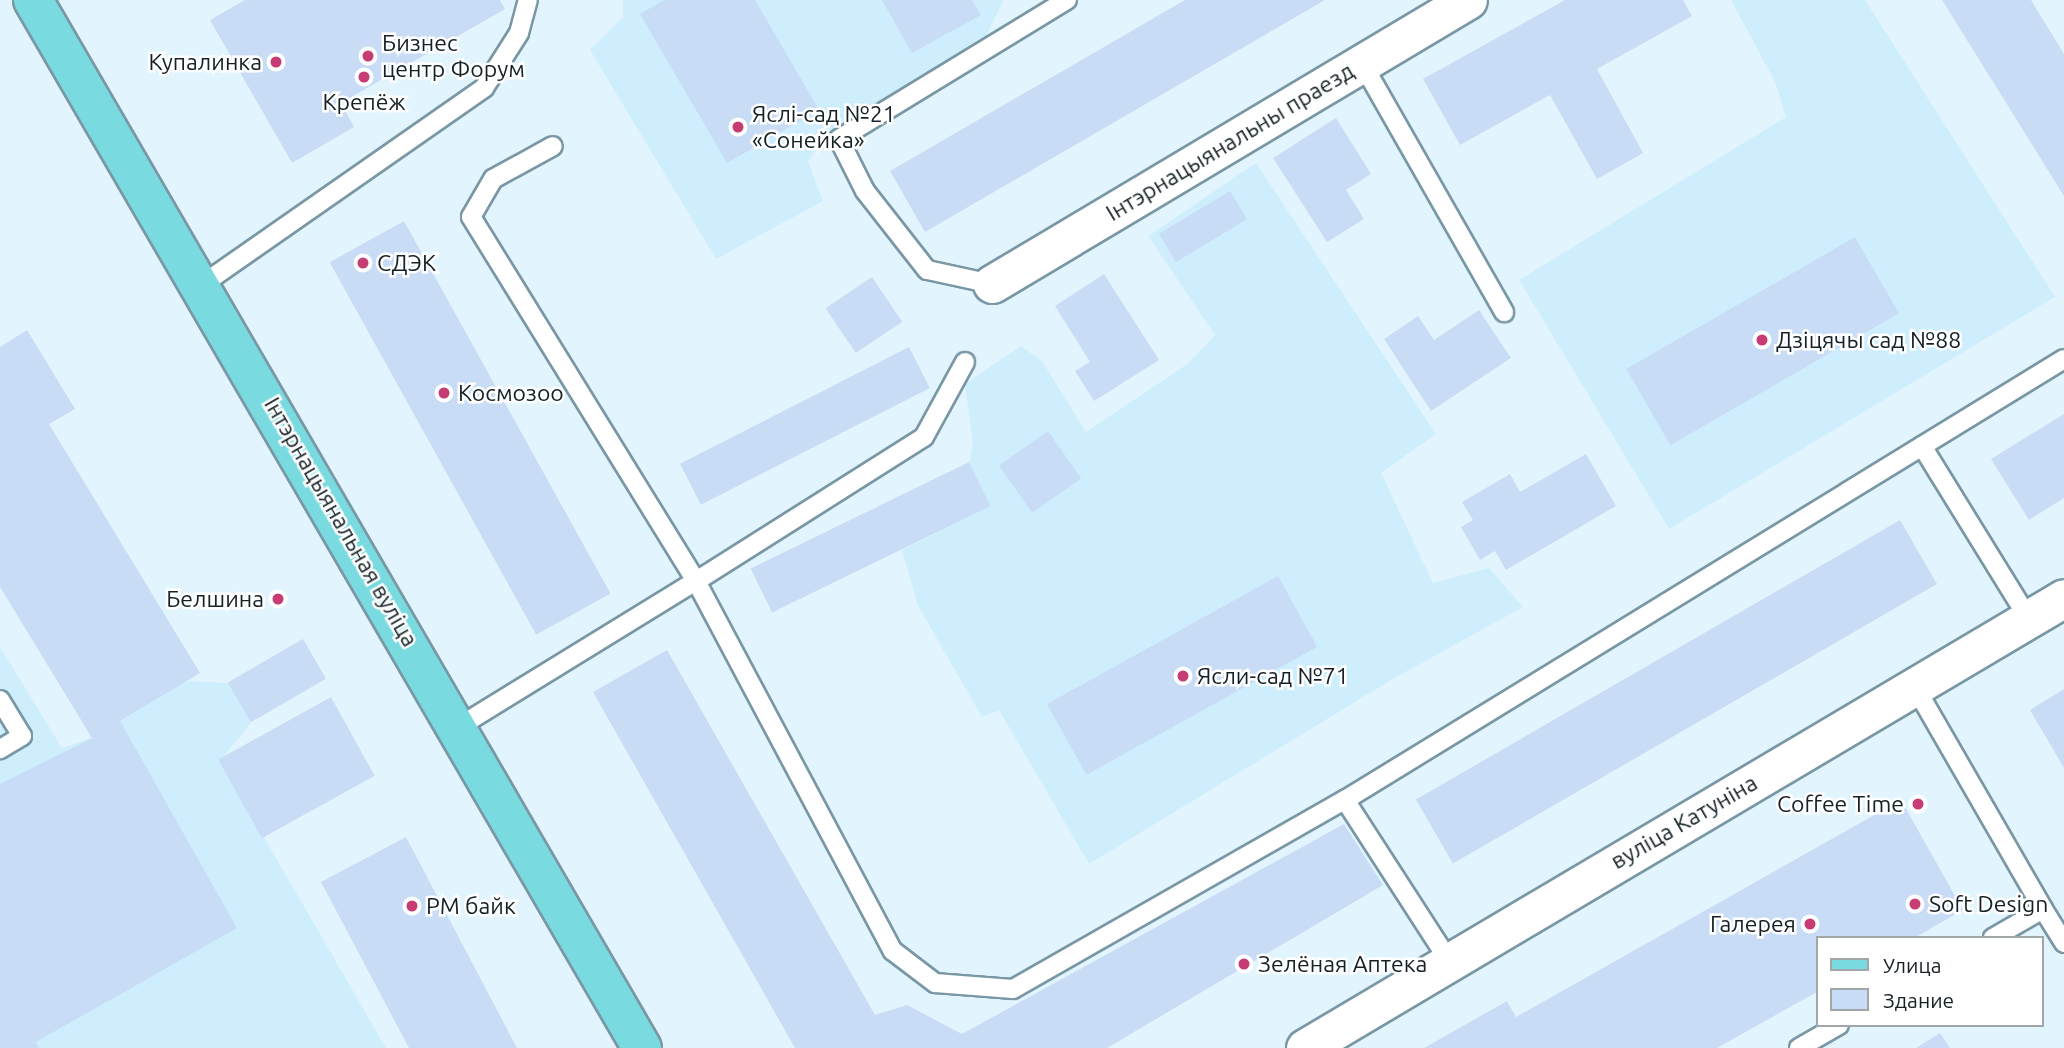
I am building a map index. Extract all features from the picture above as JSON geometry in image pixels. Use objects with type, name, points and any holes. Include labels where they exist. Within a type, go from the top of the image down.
[{"type":"main road","name":"Інтэрнацыянальная вуліца","points":[[33,0],[203,284],[460,726],[642,1048]]},
{"type":"street","name":"Інтэрнацыянальны праезд","points":[[992,284],[1468,0]]},
{"type":"street","name":"вуліца Катуніна","points":[[1305,1048],[2064,598]]},
{"type":"lane","points":[[203,284],[484,88],[519,33],[528,0]]},
{"type":"lane","points":[[992,284],[927,270],[865,191],[839,139],[1067,0]]},
{"type":"lane","points":[[1362,63],[1504,312]]},
{"type":"lane","points":[[553,146],[493,179],[471,217],[696,581],[893,951],[935,983],[1013,989],[1345,800],[2064,359]]},
{"type":"lane","points":[[460,726],[923,437],[965,362]]},
{"type":"lane","points":[[1922,446],[2029,619]]},
{"type":"lane","points":[[1914,687],[2064,943]]},
{"type":"lane","points":[[0,700],[22,736],[0,749]]},
{"type":"lane","points":[[1345,800],[1449,961]]},
{"type":"lane","points":[[1996,936],[2043,909]]},
{"type":"lane","points":[[1799,1048],[1836,1027]]},
{"type":"shaded area","name":"Яслі-сад №21 «Сонейка»","points":[[623,0],[1004,0],[986,36],[824,135],[808,162],[823,201],[716,259],[590,50],[623,17]]},
{"type":"shaded area","points":[[1731,0],[1865,0],[2055,297],[1669,529],[1519,280],[1786,117],[1775,82]]},
{"type":"shaded area","points":[[1256,163],[1436,434],[1381,473],[1433,583],[1489,568],[1523,607],[1391,680],[1089,864],[999,710],[982,717],[918,606],[902,550],[990,506],[969,462],[973,443],[965,384],[1021,346],[1042,361],[1086,432],[1189,363],[1215,335],[1148,236]]},
{"type":"shaded area","points":[[0,647],[62,748],[92,738],[186,681],[228,683],[251,723],[220,761],[386,1048],[0,1048]]},
{"type":"building","points":[[245,0],[500,0],[505,9],[341,103],[354,127],[292,163],[210,20]]},
{"type":"building","points":[[664,0],[755,0],[819,110],[727,163],[640,14]]},
{"type":"building","points":[[882,0],[972,0],[981,15],[912,53]]},
{"type":"building","points":[[1185,0],[1325,0],[925,232],[890,171]]},
{"type":"building","points":[[1565,0],[1683,0],[1692,16],[1597,69],[1643,153],[1597,179],[1550,95],[1460,145],[1423,79]]},
{"type":"building","points":[[1942,0],[2031,0],[2064,54],[2064,196]]},
{"type":"building","points":[[1336,118],[1371,174],[1346,190],[1364,219],[1327,242],[1273,158]]},
{"type":"building","points":[[1230,191],[1247,219],[1176,262],[1159,234]]},
{"type":"building","points":[[404,221],[611,594],[536,635],[330,262]]},
{"type":"building","name":"Дзіцячы сад №88","points":[[1855,237],[1899,313],[1670,445],[1626,369]]},
{"type":"building","points":[[1104,274],[1159,360],[1094,401],[1075,371],[1090,362],[1055,306]]},
{"type":"building","points":[[872,277],[902,322],[856,353],[826,308]]},
{"type":"building","points":[[1479,310],[1511,358],[1431,411],[1384,339],[1418,316],[1434,340]]},
{"type":"building","points":[[27,330],[75,409],[49,424],[200,673],[120,721],[237,928],[36,1042],[39,1048],[0,1048],[0,784],[92,738],[0,587],[0,347]]},
{"type":"building","points":[[909,347],[930,388],[701,505],[680,464]]},
{"type":"building","points":[[2064,414],[2064,498],[2029,520],[1991,459]]},
{"type":"building","points":[[1048,431],[1081,479],[1032,513],[999,465]]},
{"type":"building","points":[[1586,454],[1616,506],[1506,570],[1495,551],[1480,560],[1461,527],[1473,520],[1462,502],[1510,474],[1520,492]]},
{"type":"building","points":[[969,462],[990,506],[772,613],[751,569]]},
{"type":"building","points":[[1900,520],[1937,584],[1453,864],[1416,800]]},
{"type":"building","name":"Ясли-сад №71","points":[[1278,576],[1317,647],[1086,775],[1047,704]]},
{"type":"building","points":[[303,639],[326,679],[251,722],[228,682]]},
{"type":"building","points":[[667,650],[875,1015],[907,1005],[962,1034],[1344,824],[1383,885],[1107,1048],[795,1048],[593,692]]},
{"type":"building","points":[[2064,689],[2064,768],[2030,710]]},
{"type":"building","points":[[331,697],[375,776],[262,838],[218,760]]},
{"type":"building","name":"Галерея","points":[[1901,800],[1963,910],[1918,936],[1815,936],[1815,993],[1717,1048],[1424,1048],[1507,1001],[1516,1017]]},
{"type":"building","points":[[406,837],[517,1048],[409,1048],[321,882]]},
{"type":"building","points":[[1940,1033],[1950,1048],[1916,1048]]},
{"type":"place","name":"Бизнес центр Форум","points":[[368,56]]},
{"type":"place","name":"Купалинка","points":[[276,62]]},
{"type":"place","name":"Крепёж","points":[[364,77]]},
{"type":"place","name":"Яслі-сад №21 «Сонейка»","points":[[738,127]]},
{"type":"place","name":"СДЭК","points":[[363,263]]},
{"type":"place","name":"Дзіцячы сад №88","points":[[1762,340]]},
{"type":"place","name":"Космозоо","points":[[444,393]]},
{"type":"place","name":"Белшина","points":[[278,599]]},
{"type":"place","name":"Ясли-сад №71","points":[[1183,676]]},
{"type":"place","name":"Coffee Time","points":[[1918,804]]},
{"type":"place","name":"Soft Design","points":[[1915,904]]},
{"type":"place","name":"РМ байк","points":[[412,906]]},
{"type":"place","name":"Галерея","points":[[1810,924]]},
{"type":"place","name":"Зелёная Аптека","points":[[1244,964]]}]
